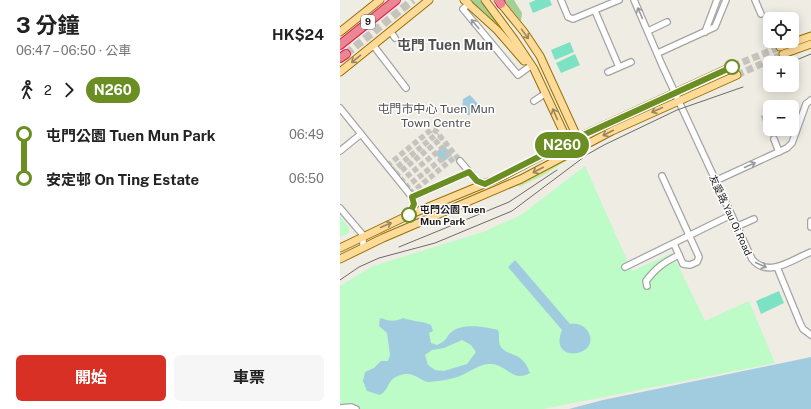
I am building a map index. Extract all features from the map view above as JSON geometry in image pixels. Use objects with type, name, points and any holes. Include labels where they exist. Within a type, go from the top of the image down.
[{"type":"highway","name":"9","points":[[340,45],[396,0]]},
{"type":"main road","points":[[340,32],[380,0]]},
{"type":"main road","points":[[340,72],[429,0]]},
{"type":"main road","points":[[484,0],[526,56],[544,89],[572,152]]},
{"type":"main road","points":[[499,1],[540,56],[581,147]]},
{"type":"main road","points":[[467,2],[497,30],[529,67],[544,89]]},
{"type":"main road","points":[[799,40],[811,36]]},
{"type":"main road","points":[[783,54],[811,44]]},
{"type":"main road","points":[[340,248],[362,235],[485,184],[568,142],[733,66]]},
{"type":"main road","points":[[340,259],[363,247],[497,190],[581,147],[679,100],[737,75]]},
{"type":"street","points":[[561,0],[567,15],[571,19],[577,19],[620,0]]},
{"type":"street","name":"友愛路 Yau Oi Road","points":[[634,0],[661,60],[664,61],[669,74],[668,76],[736,227],[755,263],[767,268],[777,267]]},
{"type":"street","points":[[707,31],[717,0]]},
{"type":"street","points":[[707,31],[720,0]]},
{"type":"street","points":[[658,53],[715,27],[726,0]]},
{"type":"street","points":[[755,0],[761,14]]},
{"type":"street","points":[[467,2],[462,9],[518,76],[529,67]]},
{"type":"street","points":[[595,11],[619,67]]},
{"type":"street","points":[[648,31],[667,22]]},
{"type":"street","points":[[390,32],[395,38]]},
{"type":"street","points":[[374,45],[406,88]]},
{"type":"street","points":[[608,72],[631,62]]},
{"type":"street","points":[[534,101],[544,89]]},
{"type":"street","points":[[684,112],[686,102],[693,94]]},
{"type":"street","points":[[715,181],[787,148],[792,143],[806,104],[811,100]]},
{"type":"street","points":[[340,108],[412,197],[414,204],[409,215]]},
{"type":"street","points":[[340,151],[361,134]]},
{"type":"street","points":[[774,139],[779,152]]},
{"type":"street","points":[[460,161],[477,181],[485,184]]},
{"type":"street","points":[[412,197],[469,172]]},
{"type":"street","points":[[662,176],[699,257],[697,262],[690,265],[683,264],[674,244]]},
{"type":"street","points":[[340,208],[362,235],[363,247]]},
{"type":"street","points":[[625,267],[674,244],[689,234],[731,215]]},
{"type":"street","points":[[736,227],[754,219]]},
{"type":"street","points":[[811,221],[811,227]]},
{"type":"street","points":[[811,252],[777,267],[802,329],[811,335]]},
{"type":"street","points":[[647,286],[646,281],[656,268],[664,262],[679,255]]},
{"type":"street","points":[[340,408],[351,407],[356,409]]},
{"type":"green space","points":[[470,0],[480,0],[511,39]]},
{"type":"green space","points":[[504,0],[514,0],[522,13],[521,21]]},
{"type":"green space","points":[[536,0],[550,0],[552,5],[533,13],[529,3]]},
{"type":"green space","points":[[570,42],[574,52],[555,60],[551,50]]},
{"type":"green space","points":[[575,54],[580,65],[561,73],[556,63]]},
{"type":"green space","points":[[574,156],[542,176],[519,187],[517,184]]},
{"type":"green space","name":"屯門公園 Tuen Mun Park","points":[[585,166],[632,271],[672,253],[705,321],[749,301],[775,363],[543,409],[340,409],[340,286],[373,266],[486,231],[521,215]]},
{"type":"green space","points":[[340,216],[349,228],[349,233],[340,237]]},
{"type":"green space","points":[[779,291],[784,303],[761,314],[756,301]]},
{"type":"water","points":[[470,95],[480,106],[470,115],[467,115],[462,110],[463,99]]},
{"type":"water","points":[[444,145],[452,155],[442,163],[435,153]]},
{"type":"water","points":[[515,260],[570,324],[579,324],[587,330],[590,339],[589,346],[583,351],[568,353],[562,349],[560,341],[562,330],[508,267]]},
{"type":"water","points":[[380,318],[392,321],[403,318],[427,323],[431,325],[433,331],[429,333],[431,343],[437,345],[444,341],[453,331],[463,327],[481,327],[498,330],[500,345],[506,351],[523,360],[530,373],[524,376],[514,375],[502,367],[487,364],[446,380],[433,382],[404,374],[394,378],[380,395],[367,391],[363,381],[365,372],[374,368],[381,361],[388,361],[390,355],[387,333],[379,326]],"holes":[[[462,340],[471,345],[476,352],[467,364],[444,371],[435,370],[428,365],[425,355],[432,350],[444,348]]]},
{"type":"water","points":[[811,357],[811,409],[569,409],[603,400]]},
{"type":"tunnel","points":[[346,54],[413,0]]},
{"type":"tunnel","points":[[733,66],[778,48]]},
{"type":"tunnel","points":[[737,75],[783,54]]},
{"type":"tunnel","points":[[387,166],[432,129],[436,131],[460,161]]},
{"type":"tunnel","points":[[391,172],[438,133]]},
{"type":"tunnel","points":[[395,176],[442,138]]},
{"type":"tunnel","points":[[400,182],[447,144]]},
{"type":"tunnel","points":[[405,188],[452,151]]},
{"type":"tunnel","points":[[410,194],[456,156]]},
{"type":"tram line","points":[[799,59],[811,54]]},
{"type":"tram line","points":[[340,280],[359,267],[379,258],[435,243],[512,211],[588,154],[604,145],[677,110],[743,87]]},
{"type":"tram line","points":[[399,247],[509,202],[557,170]]},
{"type":"bus line","name":"N260","points":[[409,215],[414,204],[412,197],[469,172],[477,181],[485,184],[568,142],[732,67]]},
{"type":"place","name":"屯門公園 Tuen Mun Park","points":[[409,215]]},
{"type":"district","name":"屯門 Tuen Mun","points":[[445,45]]},
{"type":"district","name":"屯門市中心 Tuen Mun Town Centre","points":[[436,116]]}]
